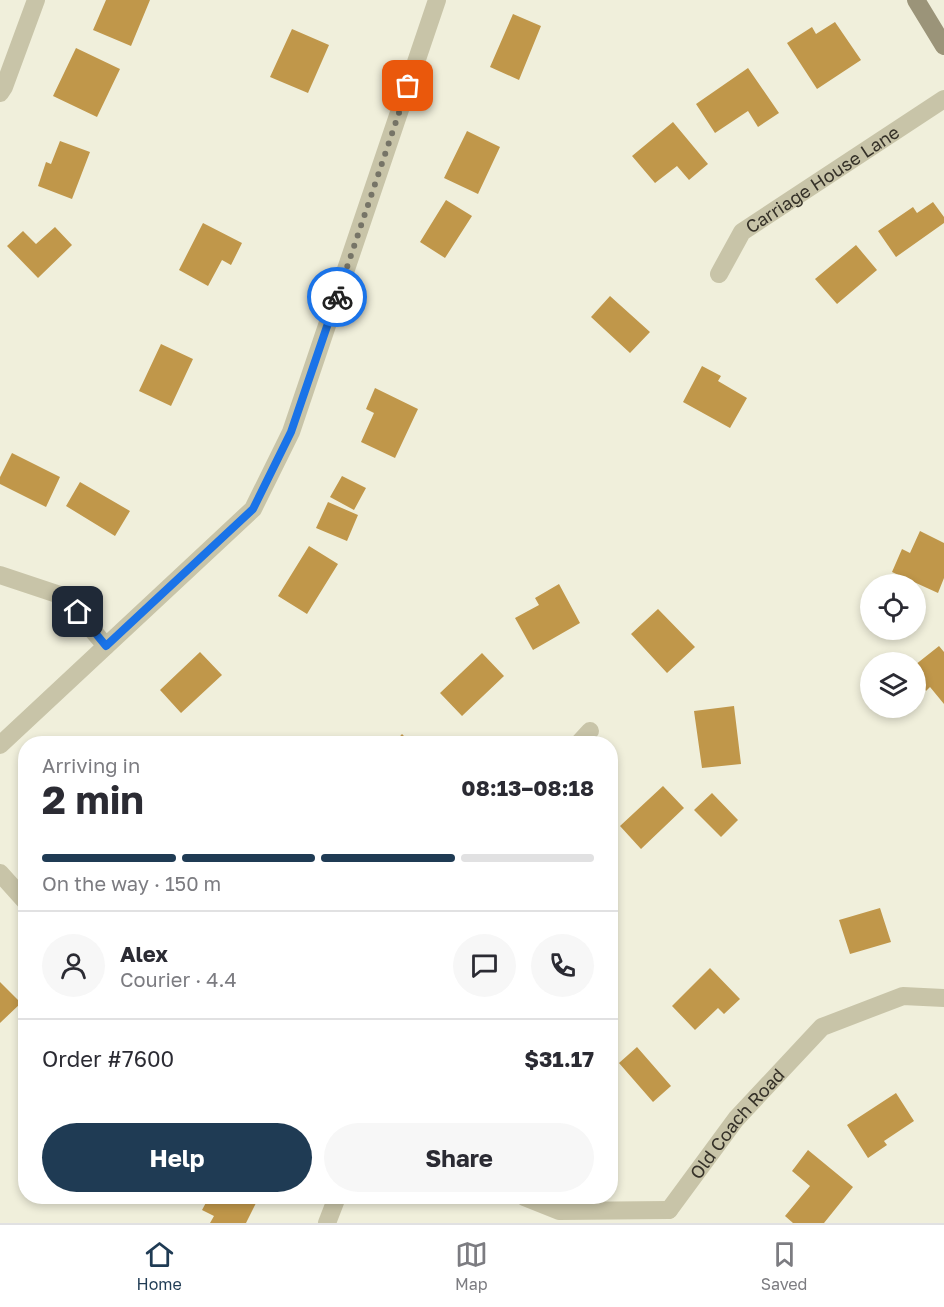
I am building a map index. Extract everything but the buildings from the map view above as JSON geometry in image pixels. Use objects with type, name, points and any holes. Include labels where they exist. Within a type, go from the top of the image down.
[{"type":"street","points":[[0,93],[36,0]]},
{"type":"street","points":[[0,745],[253,509],[291,432],[437,0]]},
{"type":"street","points":[[916,0],[944,46]]},
{"type":"street","name":"Carriage House Lane","points":[[719,274],[742,232],[944,99]]},
{"type":"street","points":[[0,575],[63,596],[106,646]]},
{"type":"street","points":[[0,873],[18,893]]},
{"type":"street","name":"Old Coach Road","points":[[542,1204],[559,1211],[668,1217],[736,1119],[822,1027],[903,996],[944,998]]},
{"type":"street","points":[[327,1223],[334,1204]]},
{"type":"way so far","points":[[337,297],[408,86]]},
{"type":"route","points":[[78,612],[106,646],[253,509],[291,432],[337,297]]}]
